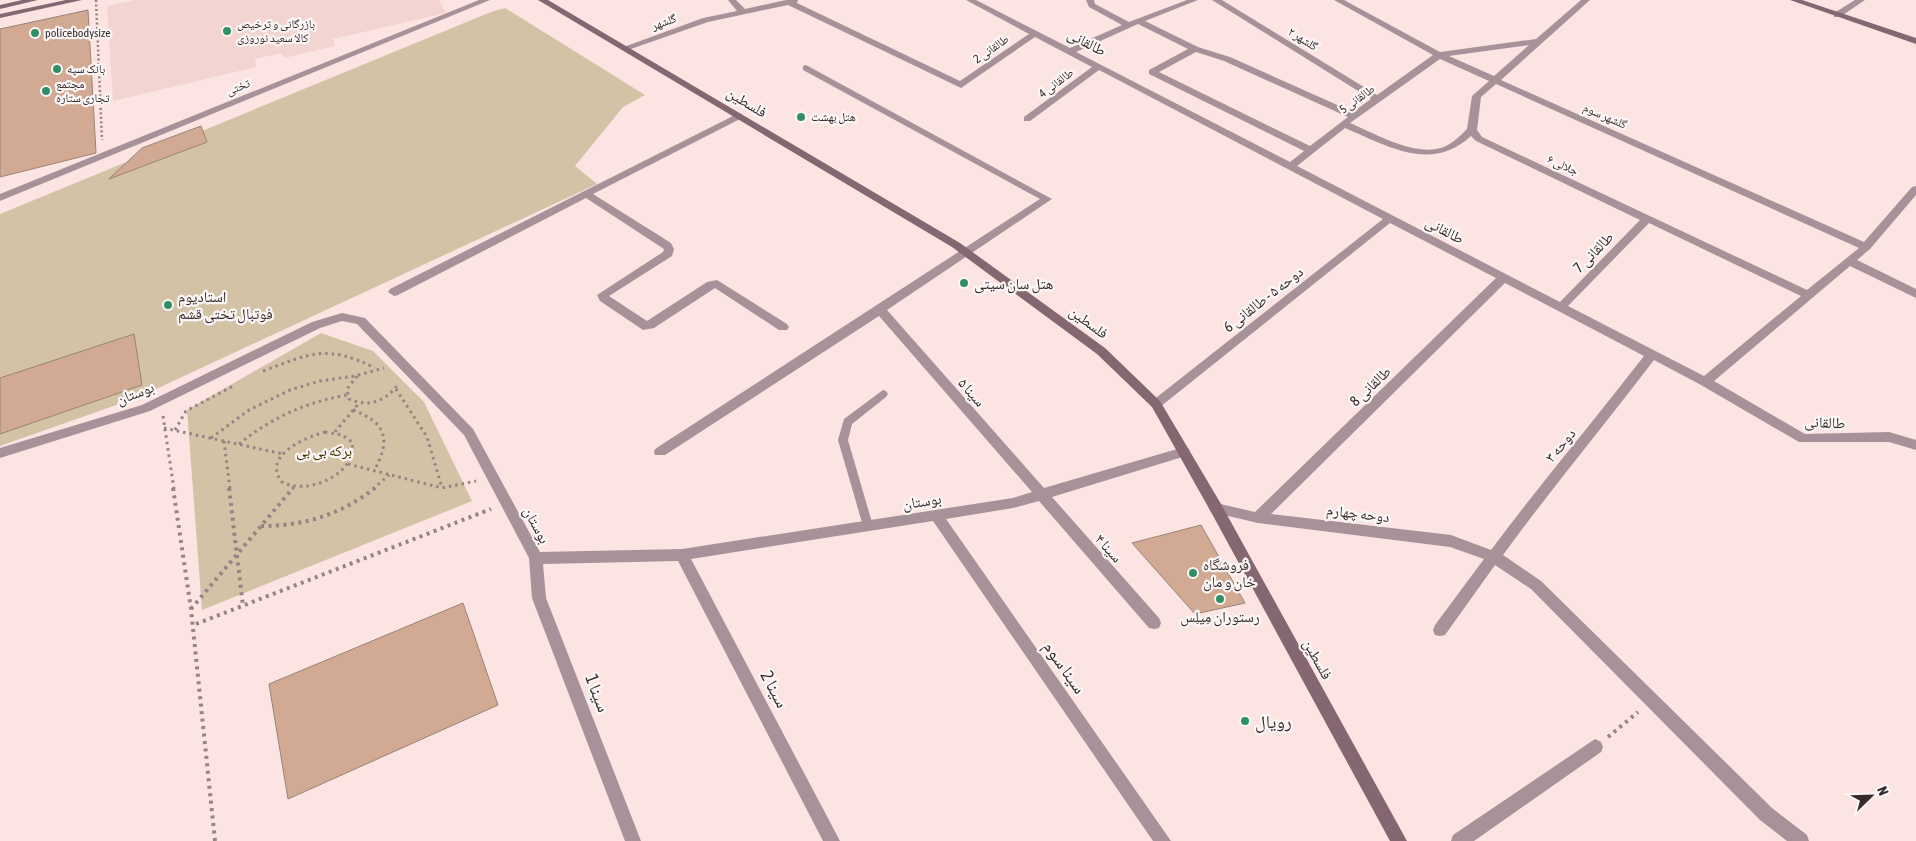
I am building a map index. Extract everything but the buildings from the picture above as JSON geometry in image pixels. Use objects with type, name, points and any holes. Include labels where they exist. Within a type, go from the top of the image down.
[{"type":"main road","points":[[0,7],[34,0]]},
{"type":"main road","points":[[0,16],[78,0]]},
{"type":"main road","name":"فلسطین","points":[[542,0],[967,254],[1101,351],[1156,404],[1216,508],[1400,841]]},
{"type":"main road","points":[[1794,0],[1916,41]]},
{"type":"street","name":"تختی","points":[[0,198],[486,0]]},
{"type":"street","points":[[732,0],[742,12]]},
{"type":"street","name":"گلشهر","points":[[625,48],[706,20],[799,0]]},
{"type":"street","name":"طالقانی","points":[[970,0],[1652,354],[1705,382],[1803,439],[1889,438],[1916,445]]},
{"type":"street","points":[[1090,0],[1092,5],[1128,25]]},
{"type":"street","points":[[1071,51],[1128,25],[1194,0]]},
{"type":"street","name":"گلشهر ۲","points":[[1216,0],[1377,99]]},
{"type":"street","name":"گلشهر سوم","points":[[1338,0],[1438,55],[1866,247]]},
{"type":"street","points":[[1344,124],[1416,152],[1446,150],[1461,141],[1472,130],[1477,96],[1585,0]]},
{"type":"street","points":[[1837,14],[1861,0]]},
{"type":"street","name":"طالقانی 2","points":[[788,2],[961,85],[1036,33]]},
{"type":"street","points":[[1138,21],[1196,49],[1227,59],[1354,116]]},
{"type":"street","points":[[1438,55],[1536,42]]},
{"type":"street","points":[[1196,49],[1152,72],[1310,150]]},
{"type":"street","name":"طالقانی 5","points":[[1292,166],[1354,116],[1438,55]]},
{"type":"street","name":"طالقانی 4","points":[[1028,119],[1099,66]]},
{"type":"street","points":[[660,452],[967,254],[1047,199],[806,68]]},
{"type":"street","points":[[394,292],[739,116]]},
{"type":"street","name":"جلالی ۶","points":[[1472,130],[1479,139],[1808,296]]},
{"type":"street","points":[[1705,382],[1866,247],[1916,189]]},
{"type":"street","points":[[586,194],[667,245],[668,254],[603,295],[604,298],[643,326],[650,325],[710,286],[717,284],[783,326]]},
{"type":"street","name":"دوحه ۵ - طالقانی 6","points":[[1156,404],[1390,218]]},
{"type":"street","name":"طالقانی 7","points":[[1561,307],[1647,219]]},
{"type":"street","points":[[1849,261],[1916,294]]},
{"type":"street","name":"طالقانی 8","points":[[1258,518],[1504,277]]},
{"type":"street","name":"سینا ۵","points":[[880,310],[1040,495]]},
{"type":"street","name":"بوستان","points":[[0,454],[146,408],[316,325],[342,317],[361,321],[468,432],[536,558],[682,555],[1012,503],[1184,452]]},
{"type":"street","name":"دوحه ۳","points":[[1440,630],[1536,499],[1590,435],[1652,354]]},
{"type":"street","name":"سینا ۴","points":[[1040,495],[1154,623]]},
{"type":"street","name":"دوحه چهارم","points":[[1216,508],[1258,518],[1451,541],[1494,557],[1536,585],[1766,814],[1801,841]]},
{"type":"street","name":"سینا سوم","points":[[936,515],[1164,841]]},
{"type":"street","name":"سینا 2","points":[[682,555],[832,841]]},
{"type":"street","name":"سینا 1","points":[[536,558],[540,598],[633,841]]},
{"type":"street","points":[[1459,841],[1595,747]]},
{"type":"lane","points":[[868,526],[843,440],[848,422],[883,394]]},
{"type":"path","points":[[96,0],[102,156]]},
{"type":"path","points":[[255,374],[314,354],[326,352],[344,354],[376,368]]},
{"type":"path","points":[[211,438],[244,412],[283,393],[320,381],[356,376],[376,368],[386,368]]},
{"type":"path","points":[[347,396],[348,386],[356,376]]},
{"type":"path","points":[[347,396],[349,399],[359,403],[380,400],[396,389],[399,381]]},
{"type":"path","points":[[175,430],[186,411],[238,383]]},
{"type":"path","points":[[396,389],[427,437],[442,488]]},
{"type":"path","points":[[239,444],[265,424],[296,408],[313,402],[347,396]]},
{"type":"path","points":[[161,401],[191,609],[215,841]]},
{"type":"path","points":[[335,432],[359,403]]},
{"type":"path","points":[[353,410],[372,417],[383,430],[385,449],[374,471]]},
{"type":"path","points":[[164,428],[283,454]]},
{"type":"path","points":[[324,432],[335,432],[344,435],[350,440],[353,447],[348,464],[335,476],[318,485],[294,487],[284,484],[278,478],[276,471],[277,463],[283,454],[301,439],[324,432]]},
{"type":"path","points":[[224,441],[243,606]]},
{"type":"path","points":[[348,464],[442,488],[493,477]]},
{"type":"path","points":[[261,526],[292,526],[326,517],[362,499],[389,475]]},
{"type":"path","points":[[191,609],[294,487]]},
{"type":"path","points":[[196,624],[506,503]]},
{"type":"path","points":[[1595,747],[1652,701]]},
{"type":"shaded area","points":[[136,0],[439,0],[446,13],[333,39],[335,46],[284,58],[282,53],[255,59],[256,67],[113,101],[107,6]]},
{"type":"green space","name":"استادیوم فوتبال تختی قشم","points":[[505,8],[645,95],[623,107],[575,166],[597,184],[139,397],[0,446],[0,214],[491,12]]},
{"type":"green space","name":"برکه بی بی","points":[[321,333],[373,351],[424,402],[472,501],[202,610],[187,410]]},
{"type":"place","name":"بازرگانی و ترخیص کالا سعید نوروزی","points":[[227,31]]},
{"type":"place","name":"policebodysize","points":[[35,33]]},
{"type":"place","name":"بانک سپه","points":[[57,69]]},
{"type":"place","name":"مجتمع تجاری ستاره","points":[[46,91]]},
{"type":"place","name":"هتل بهشت","points":[[801,117]]},
{"type":"place","name":"هتل سان سیتی","points":[[964,283]]},
{"type":"place","name":"استادیوم فوتبال تختی قشم","points":[[168,305]]},
{"type":"place","name":"فروشگاه خان و مان","points":[[1193,573]]},
{"type":"place","name":"رستوران مِیلِس","points":[[1220,599]]},
{"type":"place","name":"رویال","points":[[1245,721]]}]
